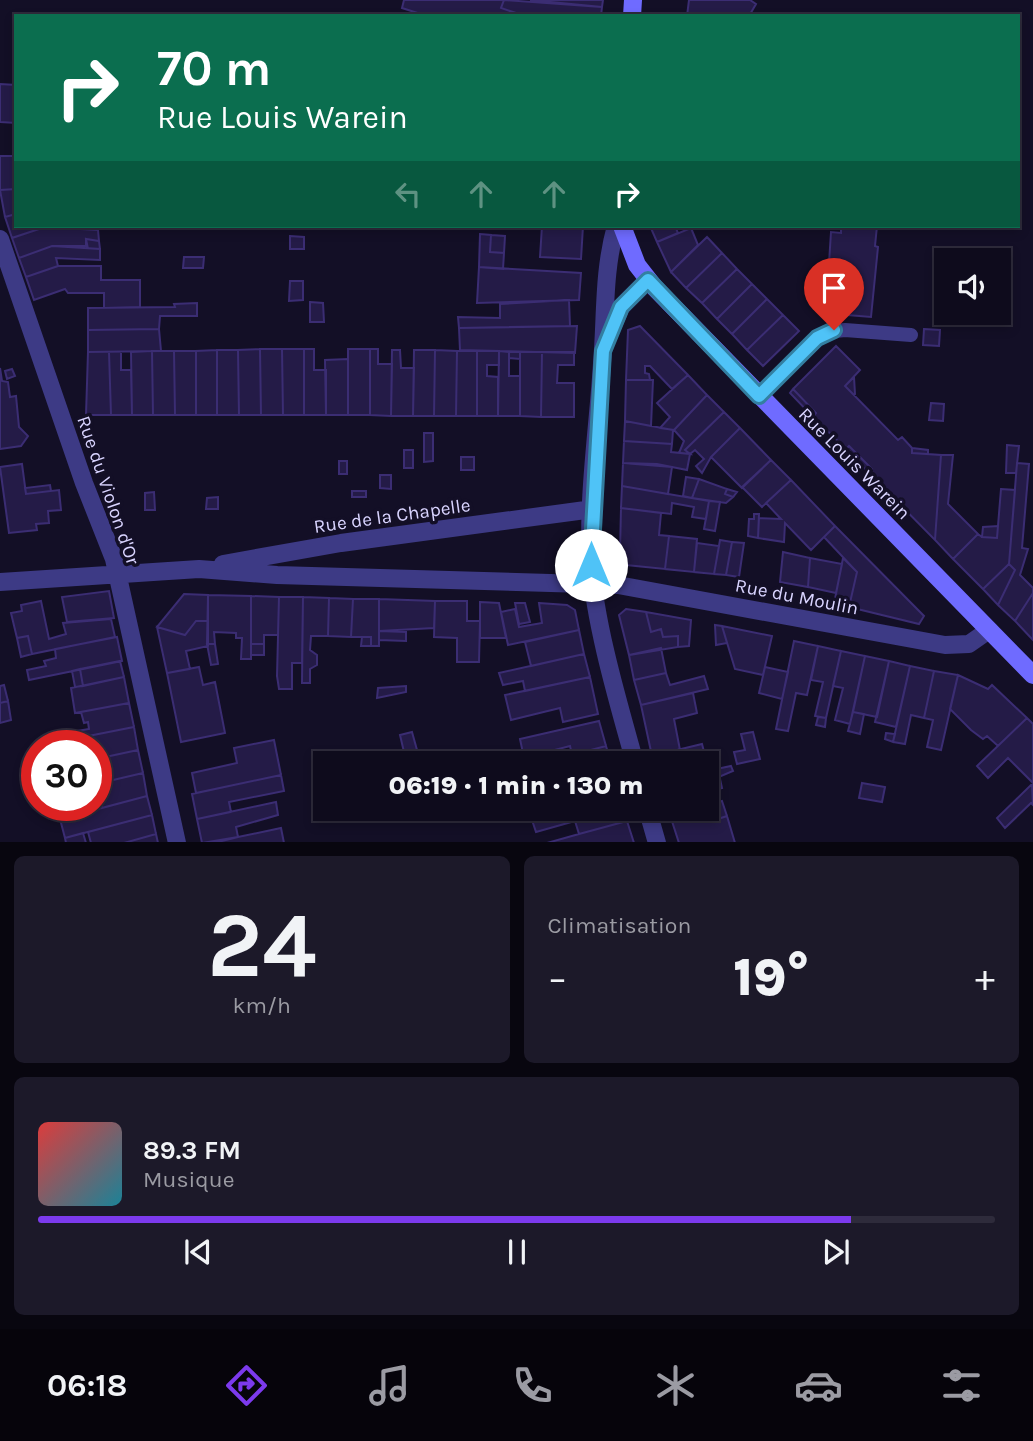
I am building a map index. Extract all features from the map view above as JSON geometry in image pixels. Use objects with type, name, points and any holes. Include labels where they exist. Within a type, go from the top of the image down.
[{"type":"main road","name":"Rue Louis Warein","points":[[623,228],[632,255],[648,280],[1033,675]]},
{"type":"street","points":[[616,228],[606,275],[593,509],[593,583],[632,751]]},
{"type":"street","name":"Rue du Violon d'Or","points":[[1,245],[117,572],[177,842]]},
{"type":"street","points":[[603,351],[621,307],[648,280]]},
{"type":"street","name":"Rue de la Chapelle","points":[[199,569],[341,543],[593,509]]},
{"type":"street","name":"Rue de la Chapelle","points":[[0,582],[117,572],[199,569],[277,575],[593,583]]},
{"type":"street","name":"Rue du Moulin","points":[[593,583],[673,594],[945,645],[970,644],[989,631]]},
{"type":"street","points":[[651,821],[657,842]]},
{"type":"lane","points":[[759,396],[827,332],[845,330],[911,335]]},
{"type":"building","points":[[404,0],[504,0],[501,8],[510,11],[509,14],[421,14],[402,8]]},
{"type":"building","points":[[504,0],[602,7],[601,14],[519,14],[501,8]]},
{"type":"building","points":[[530,0],[603,0],[602,7]]},
{"type":"building","points":[[689,0],[750,0],[756,4],[750,14],[687,14]]},
{"type":"building","points":[[0,84],[14,85],[14,123],[0,122]]},
{"type":"building","points":[[0,156],[14,156],[14,189],[0,190]]},
{"type":"building","points":[[14,189],[14,215],[5,217],[0,190]]},
{"type":"building","points":[[14,215],[14,228],[42,228],[12,238],[5,217]]},
{"type":"building","points":[[42,228],[63,228],[98,230],[99,241],[86,239],[86,246],[52,246],[19,258],[12,238]]},
{"type":"building","points":[[542,228],[583,228],[581,259],[540,257]]},
{"type":"building","points":[[651,228],[676,228],[678,233],[657,242]]},
{"type":"building","points":[[691,228],[698,245],[671,272],[657,242]]},
{"type":"building","points":[[841,228],[877,228],[875,246],[878,247],[871,317],[835,314],[837,279],[828,279],[831,232],[841,233]]},
{"type":"building","points":[[480,234],[491,235],[490,252],[504,253],[503,269],[479,267]]},
{"type":"building","points":[[491,235],[505,236],[504,253],[490,252]]},
{"type":"building","points":[[290,236],[304,237],[304,249],[290,249]]},
{"type":"building","points":[[707,237],[722,253],[686,288],[671,272]]},
{"type":"building","points":[[86,239],[99,241],[100,249],[88,249]]},
{"type":"building","points":[[52,246],[100,249],[100,260],[56,258],[58,266],[26,277],[19,258]]},
{"type":"building","points":[[722,253],[737,269],[702,303],[686,288]]},
{"type":"building","points":[[184,257],[204,257],[203,268],[183,268]]},
{"type":"building","points":[[58,266],[101,266],[101,280],[140,280],[140,307],[104,308],[104,293],[68,293],[65,289],[34,300],[26,277]]},
{"type":"building","points":[[479,267],[581,273],[579,300],[477,303]]},
{"type":"building","points":[[737,269],[752,284],[717,319],[702,303]]},
{"type":"building","points":[[832,279],[837,279],[836,298],[832,293]]},
{"type":"building","points":[[290,281],[303,281],[303,300],[289,301]]},
{"type":"building","points":[[752,284],[767,299],[732,334],[717,319]]},
{"type":"building","points":[[767,299],[783,315],[747,350],[732,334]]},
{"type":"building","points":[[569,300],[570,326],[459,328],[458,317],[500,318],[500,304]]},
{"type":"building","points":[[310,302],[323,303],[324,322],[310,322]]},
{"type":"building","points":[[197,303],[197,316],[160,316],[159,329],[88,330],[88,308],[175,307],[174,304]]},
{"type":"building","points":[[783,315],[799,331],[763,366],[747,350]]},
{"type":"building","points":[[577,326],[575,353],[460,350],[459,328]]},
{"type":"building","points":[[640,326],[688,375],[672,389],[650,366],[645,366],[645,373],[649,374],[650,380],[626,380],[628,330]]},
{"type":"building","points":[[159,329],[161,351],[88,352],[88,330]]},
{"type":"building","points":[[924,329],[940,330],[939,346],[923,345]]},
{"type":"building","points":[[836,346],[860,370],[845,386],[898,440],[902,437],[912,448],[912,453],[941,455],[935,540],[869,473],[872,469],[849,446],[846,449],[813,417],[816,413],[793,389]]},
{"type":"building","points":[[260,349],[282,349],[283,415],[261,415]]},
{"type":"building","points":[[260,349],[261,415],[239,415],[238,350]]},
{"type":"building","points":[[282,349],[304,349],[304,415],[283,415]]},
{"type":"building","points":[[304,349],[314,349],[314,370],[326,370],[326,415],[304,415]]},
{"type":"building","points":[[348,349],[370,349],[370,415],[348,415]]},
{"type":"building","points":[[370,349],[378,349],[378,364],[392,364],[391,416],[370,415]]},
{"type":"building","points":[[217,350],[238,350],[239,415],[217,415]]},
{"type":"building","points":[[217,350],[217,415],[196,415],[196,351]]},
{"type":"building","points":[[392,350],[400,350],[401,368],[414,368],[413,416],[391,416]]},
{"type":"building","points":[[414,350],[435,350],[434,416],[413,416]]},
{"type":"building","points":[[435,350],[457,351],[456,416],[434,416]]},
{"type":"building","points":[[152,351],[174,351],[175,415],[153,415]]},
{"type":"building","points":[[152,351],[153,415],[132,415],[131,352]]},
{"type":"building","points":[[174,351],[196,351],[196,415],[175,415]]},
{"type":"building","points":[[457,351],[477,351],[477,416],[456,416]]},
{"type":"building","points":[[477,351],[499,351],[499,365],[487,365],[487,376],[498,377],[498,416],[477,416]]},
{"type":"building","points":[[499,351],[509,352],[509,376],[520,376],[520,416],[498,416]]},
{"type":"building","points":[[88,352],[109,352],[111,415],[86,415]]},
{"type":"building","points":[[109,352],[121,352],[121,370],[131,370],[132,415],[111,415]]},
{"type":"building","points":[[509,352],[520,352],[520,359],[509,358]]},
{"type":"building","points":[[520,352],[542,352],[541,417],[520,416]]},
{"type":"building","points":[[542,352],[574,352],[574,365],[558,365],[557,383],[574,383],[574,417],[541,417]]},
{"type":"building","points":[[348,359],[348,415],[326,415],[325,360]]},
{"type":"building","points":[[0,368],[2,381],[8,382],[10,397],[16,396],[19,427],[28,436],[21,446],[0,449]]},
{"type":"building","points":[[12,369],[15,376],[7,379],[5,371]]},
{"type":"building","points":[[688,375],[707,395],[674,430],[660,428],[670,417],[657,403]]},
{"type":"building","points":[[854,377],[855,394],[854,395],[845,386]]},
{"type":"building","points":[[626,380],[653,380],[651,426],[625,421]]},
{"type":"building","points":[[793,389],[816,413],[813,417],[790,393]]},
{"type":"building","points":[[707,395],[724,412],[685,450],[690,454],[679,453],[684,441],[674,430]]},
{"type":"building","points":[[931,403],[944,404],[943,421],[929,420]]},
{"type":"building","points":[[724,412],[740,428],[711,457],[702,473],[696,466],[704,459],[695,450],[690,454],[685,450]]},
{"type":"building","points":[[625,421],[673,430],[672,444],[624,441]]},
{"type":"building","points":[[740,428],[771,460],[742,488],[711,457]]},
{"type":"building","points":[[424,433],[433,433],[433,461],[424,462]]},
{"type":"building","points":[[624,441],[672,444],[671,452],[690,454],[687,470],[657,464],[623,463]]},
{"type":"building","points":[[1007,445],[1019,446],[1016,473],[1006,473]]},
{"type":"building","points":[[849,446],[872,469],[869,473],[846,449]]},
{"type":"building","points":[[912,448],[928,450],[928,454],[912,453]]},
{"type":"building","points":[[404,450],[413,450],[413,468],[404,468]]},
{"type":"building","points":[[941,455],[953,455],[948,504],[978,534],[953,559],[935,540]]},
{"type":"building","points":[[461,457],[474,457],[474,470],[461,470]]},
{"type":"building","points":[[771,460],[791,480],[762,507],[742,487]]},
{"type":"building","points":[[339,461],[347,461],[347,474],[339,474]]},
{"type":"building","points":[[623,463],[672,467],[668,494],[622,486]]},
{"type":"building","points":[[1017,463],[1029,464],[1022,548],[1028,549],[1020,575],[1033,588],[1033,593],[1015,621],[998,605],[1015,570],[1009,564]]},
{"type":"building","points":[[22,464],[26,494],[59,490],[61,510],[48,511],[49,523],[36,524],[37,530],[9,533],[0,467]]},
{"type":"building","points":[[380,475],[391,475],[391,489],[380,488]]},
{"type":"building","points":[[686,477],[699,479],[692,498],[683,496]]},
{"type":"building","points":[[699,479],[727,489],[725,494],[733,497],[726,503],[692,498]]},
{"type":"building","points":[[791,480],[835,526],[811,550],[785,523],[784,542],[758,538],[759,518],[781,519],[766,503]]},
{"type":"building","points":[[50,485],[51,491],[26,494],[25,488]]},
{"type":"building","points":[[622,486],[709,501],[706,519],[692,517],[694,507],[672,503],[671,514],[621,508]]},
{"type":"building","points":[[727,489],[737,492],[733,497],[725,494]]},
{"type":"building","points":[[1001,489],[1015,490],[1009,564],[983,589],[953,559],[978,534],[982,537],[997,538]]},
{"type":"building","points":[[352,491],[366,491],[366,497],[352,497]]},
{"type":"building","points":[[154,492],[155,510],[145,510],[145,493]]},
{"type":"building","points":[[218,497],[218,509],[206,509],[207,498]]},
{"type":"building","points":[[709,501],[720,502],[715,531],[704,529]]},
{"type":"building","points":[[621,508],[661,513],[659,535],[669,536],[665,569],[626,565],[620,552]]},
{"type":"building","points":[[754,514],[759,514],[758,538],[748,536],[749,519],[754,519]]},
{"type":"building","points":[[835,526],[924,616],[919,624],[849,607],[857,572],[824,537]]},
{"type":"building","points":[[998,526],[997,538],[982,537],[983,527]]},
{"type":"building","points":[[669,536],[697,539],[694,572],[665,569]]},
{"type":"building","points":[[720,540],[732,542],[726,575],[714,574]]},
{"type":"building","points":[[732,542],[744,543],[739,577],[726,575]]},
{"type":"building","points":[[697,543],[719,546],[714,574],[694,572]]},
{"type":"building","points":[[783,552],[810,558],[808,587],[780,582]]},
{"type":"building","points":[[810,558],[842,564],[836,593],[808,587]]},
{"type":"building","points":[[843,558],[857,572],[849,607],[834,604]]},
{"type":"building","points":[[1009,564],[1015,570],[998,605],[983,589]]},
{"type":"building","points":[[109,591],[114,618],[67,622],[62,597]]},
{"type":"building","points":[[1033,593],[1033,640],[1015,621]]},
{"type":"building","points":[[184,594],[208,595],[208,621],[196,621],[185,635],[157,627]]},
{"type":"building","points":[[208,595],[251,596],[251,659],[241,659],[242,638],[236,638],[236,633],[214,632],[215,644],[207,644]]},
{"type":"building","points":[[251,596],[279,597],[278,635],[264,635],[264,644],[251,644]]},
{"type":"building","points":[[279,597],[303,597],[302,663],[292,663],[292,689],[279,689],[277,676]]},
{"type":"building","points":[[303,597],[329,598],[328,636],[311,636],[310,650],[317,655],[317,665],[310,669],[310,683],[302,683]]},
{"type":"building","points":[[329,598],[353,599],[351,637],[328,636]]},
{"type":"building","points":[[353,599],[379,599],[379,646],[371,646],[371,637],[351,637]]},
{"type":"building","points":[[379,599],[435,601],[434,628],[379,631]]},
{"type":"building","points":[[41,601],[49,639],[66,634],[63,623],[111,619],[115,637],[32,654],[28,636],[17,638],[11,613],[22,611],[21,605]]},
{"type":"building","points":[[435,601],[467,601],[467,621],[480,621],[479,662],[457,662],[457,638],[434,637]]},
{"type":"building","points":[[480,602],[499,603],[506,638],[480,638]]},
{"type":"building","points":[[515,603],[525,603],[530,622],[519,624]]},
{"type":"building","points":[[539,603],[567,605],[575,610],[579,630],[508,645],[501,612],[515,609],[519,627],[542,623]]},
{"type":"building","points":[[626,609],[646,612],[651,632],[661,629],[663,637],[678,636],[678,647],[629,655],[619,615]]},
{"type":"building","points":[[646,612],[691,620],[689,646],[678,647],[678,636],[663,637],[661,629],[651,632]]},
{"type":"building","points":[[196,621],[208,621],[208,646],[186,651],[190,669],[167,673],[157,627],[185,635]]},
{"type":"building","points":[[715,625],[722,626],[727,643],[716,645]]},
{"type":"building","points":[[722,626],[772,636],[763,675],[735,669]]},
{"type":"building","points":[[579,630],[584,654],[531,666],[525,642]]},
{"type":"building","points":[[379,631],[406,632],[406,641],[379,640]]},
{"type":"building","points":[[28,636],[32,654],[21,657],[17,638]]},
{"type":"building","points":[[117,637],[122,661],[29,680],[27,670],[46,666],[44,661],[56,658],[55,649]]},
{"type":"building","points":[[362,637],[371,637],[371,646],[361,646]]},
{"type":"building","points":[[794,641],[818,646],[807,695],[796,693],[788,731],[776,729]]},
{"type":"building","points":[[207,644],[215,644],[218,664],[211,665]]},
{"type":"building","points":[[251,644],[264,644],[264,655],[251,655]]},
{"type":"building","points":[[818,646],[841,651],[826,718],[815,716],[823,682],[811,680]]},
{"type":"building","points":[[661,648],[666,673],[634,680],[629,655]]},
{"type":"building","points":[[841,651],[865,656],[850,724],[835,720],[843,688],[833,686]]},
{"type":"building","points":[[584,654],[590,677],[525,691],[523,681],[503,685],[499,673]]},
{"type":"building","points":[[865,656],[889,661],[877,717],[853,712]]},
{"type":"building","points":[[120,661],[124,677],[83,686],[80,669]]},
{"type":"building","points":[[889,661],[910,666],[896,727],[875,722]]},
{"type":"building","points":[[910,666],[934,671],[924,718],[911,715],[905,744],[893,742]]},
{"type":"building","points":[[199,667],[203,685],[215,682],[225,733],[181,742],[167,673]]},
{"type":"building","points":[[765,667],[788,672],[782,699],[759,693]]},
{"type":"building","points":[[80,669],[83,686],[75,687],[72,671]]},
{"type":"building","points":[[934,671],[958,675],[941,750],[927,747],[933,720],[924,718]]},
{"type":"building","points":[[666,673],[670,685],[704,676],[708,689],[641,705],[634,680]]},
{"type":"building","points":[[958,675],[988,689],[992,685],[1027,718],[998,746],[987,736],[983,739],[971,730],[950,709]]},
{"type":"building","points":[[124,677],[129,703],[75,713],[71,688]]},
{"type":"building","points":[[590,677],[598,714],[563,722],[560,708],[511,720],[505,695]]},
{"type":"building","points":[[4,685],[8,701],[0,703],[0,686]]},
{"type":"building","points":[[406,686],[406,692],[377,698],[378,688]]},
{"type":"building","points":[[693,693],[697,713],[674,719],[680,750],[651,751],[641,705]]},
{"type":"building","points":[[8,701],[11,720],[0,723],[0,703]]},
{"type":"building","points":[[129,703],[134,727],[112,731],[83,730],[89,729],[81,712]]},
{"type":"building","points":[[853,712],[864,714],[860,734],[848,731]]},
{"type":"building","points":[[818,717],[826,718],[825,727],[816,725]]},
{"type":"building","points":[[1027,718],[1033,724],[1033,783],[1008,758],[988,778],[977,766]]},
{"type":"building","points":[[599,721],[606,746],[587,751],[571,751],[570,746],[551,751],[523,751],[520,739]]},
{"type":"building","points":[[134,727],[138,750],[112,756],[112,731]]},
{"type":"building","points":[[412,732],[417,750],[404,751],[400,735]]},
{"type":"building","points":[[753,732],[760,759],[737,764],[734,752],[745,750],[741,734]]},
{"type":"building","points":[[886,733],[895,734],[893,742],[885,739]]},
{"type":"building","points":[[274,740],[281,775],[196,793],[192,773],[237,763],[234,748]]},
{"type":"building","points":[[702,744],[704,751],[673,751]]},
{"type":"building","points":[[606,746],[607,751],[587,751]]},
{"type":"building","points":[[138,750],[143,773],[112,780],[112,756]]},
{"type":"building","points":[[731,766],[733,771],[719,777],[719,768]]},
{"type":"building","points":[[143,773],[147,796],[112,805],[112,780]]},
{"type":"building","points":[[281,775],[284,791],[229,802],[231,812],[197,819],[192,794]]},
{"type":"building","points":[[862,783],[885,787],[882,802],[859,798]]},
{"type":"building","points":[[1032,784],[1033,805],[1031,803],[1005,828],[997,818]]},
{"type":"building","points":[[147,796],[152,815],[65,838],[61,821],[112,821],[112,805]]},
{"type":"building","points":[[722,801],[727,816],[719,819],[719,802]]},
{"type":"building","points":[[276,802],[278,815],[236,827],[238,837],[208,842],[202,842],[197,819]]},
{"type":"building","points":[[152,815],[156,834],[128,842],[91,842],[88,832]]},
{"type":"building","points":[[727,816],[735,842],[679,842],[672,821],[719,821]]},
{"type":"building","points":[[532,821],[575,821],[536,832]]},
{"type":"building","points":[[575,821],[627,821],[579,834]]},
{"type":"building","points":[[627,821],[634,842],[551,842]]},
{"type":"building","points":[[281,828],[284,842],[218,842]]},
{"type":"building","points":[[83,833],[86,842],[66,842],[65,838]]},
{"type":"building","points":[[156,834],[158,842],[128,842]]},
{"type":"route","points":[[591,565],[603,351],[612,323],[633,293],[648,280],[759,396],[817,338],[834,330]]}]
